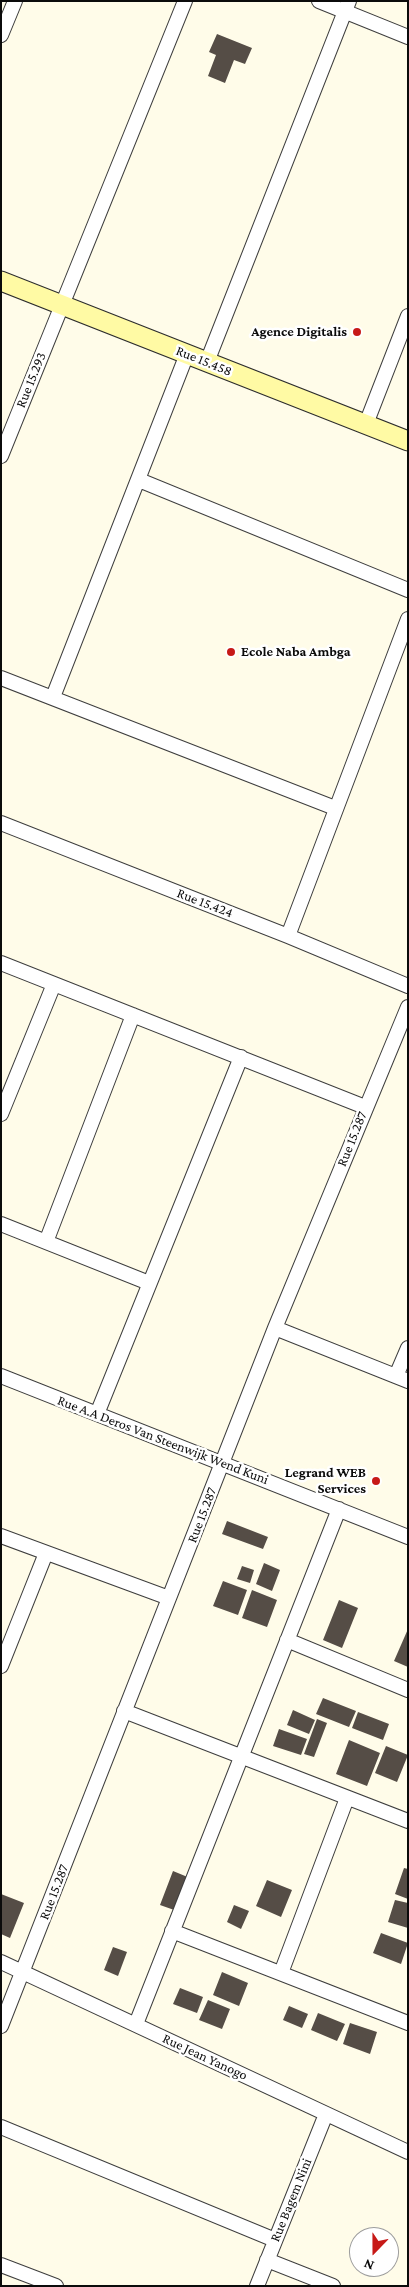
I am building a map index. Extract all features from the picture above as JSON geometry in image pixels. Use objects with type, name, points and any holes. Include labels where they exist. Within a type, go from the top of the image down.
[{"type":"main road","name":"Rue 15.458","points":[[1,281],[408,440]]},
{"type":"street","points":[[1,35],[15,1]]},
{"type":"street","name":"Rue 15.293","points":[[1,456],[6,430],[62,304],[185,1]]},
{"type":"street","points":[[319,1],[347,6],[408,37]]},
{"type":"street","points":[[207,362],[347,6]]},
{"type":"street","points":[[366,424],[408,316]]},
{"type":"street","points":[[53,697],[187,354]]},
{"type":"street","points":[[139,480],[408,590]]},
{"type":"street","points":[[288,936],[408,619]]},
{"type":"street","points":[[1,678],[335,808]]},
{"type":"street","name":"Rue 15.424","points":[[1,823],[288,936],[408,986]]},
{"type":"street","points":[[1,963],[365,1107]]},
{"type":"street","points":[[1,1114],[54,984]]},
{"type":"street","name":"Rue 15.287","points":[[1,2026],[275,1328],[408,1007]]},
{"type":"street","points":[[46,1242],[132,1015]]},
{"type":"street","points":[[97,1414],[241,1057]]},
{"type":"street","points":[[1,1224],[149,1283]]},
{"type":"street","points":[[275,1328],[402,1379],[408,1348]]},
{"type":"street","name":"Rue A.A Deros Van Steenwijk Wend Kuni","points":[[1,1376],[408,1537]]},
{"type":"street","points":[[136,2024],[339,1509]]},
{"type":"street","points":[[1,1536],[169,1598]]},
{"type":"street","points":[[1,1666],[46,1553]]},
{"type":"street","points":[[287,1640],[408,1690]]},
{"type":"street","points":[[124,1711],[408,1822]]},
{"type":"street","points":[[281,1974],[347,1798]]},
{"type":"street","points":[[172,1931],[281,1974],[407,2020]]},
{"type":"street","name":"Rue Jean Yanogo","points":[[1,1962],[408,2152]]},
{"type":"street","name":"Rue Bagem Nini","points":[[257,2286],[326,2114]]},
{"type":"street","points":[[1,2127],[275,2240]]},
{"type":"street","points":[[267,2260],[333,2286]]},
{"type":"street","points":[[1,2265],[42,2283],[56,2286]]},
{"type":"building","points":[[217,34],[252,48],[245,64],[234,60],[225,83],[208,76],[216,55],[209,52]]},
{"type":"building","points":[[227,1521],[268,1537],[263,1549],[222,1534]]},
{"type":"building","points":[[264,1563],[280,1570],[272,1591],[256,1584]]},
{"type":"building","points":[[242,1566],[254,1570],[250,1583],[237,1579]]},
{"type":"building","points":[[223,1581],[247,1590],[238,1615],[213,1606]]},
{"type":"building","points":[[252,1590],[277,1600],[267,1627],[242,1618]]},
{"type":"building","points":[[339,1600],[358,1608],[342,1648],[323,1640]]},
{"type":"building","points":[[408,1629],[408,1667],[394,1661]]},
{"type":"building","points":[[323,1698],[356,1711],[349,1727],[316,1714]]},
{"type":"building","points":[[293,1710],[315,1720],[309,1734],[287,1725]]},
{"type":"building","points":[[358,1712],[389,1724],[383,1740],[352,1728]]},
{"type":"building","points":[[317,1719],[327,1723],[314,1757],[304,1754]]},
{"type":"building","points":[[279,1729],[307,1739],[301,1755],[273,1746]]},
{"type":"building","points":[[349,1740],[380,1753],[367,1786],[336,1774]]},
{"type":"building","points":[[386,1746],[408,1755],[397,1782],[375,1773]]},
{"type":"building","points":[[404,1868],[408,1869],[408,1899],[395,1894]]},
{"type":"building","points":[[173,1871],[190,1878],[177,1911],[160,1905]]},
{"type":"building","points":[[267,1880],[292,1890],[281,1917],[256,1906]]},
{"type":"building","points":[[1,1894],[24,1903],[10,1938],[1,1934]]},
{"type":"building","points":[[395,1900],[408,1903],[408,1928],[388,1922]]},
{"type":"building","points":[[234,1905],[249,1911],[241,1929],[227,1922]]},
{"type":"building","points":[[381,1933],[408,1943],[401,1964],[373,1953]]},
{"type":"building","points":[[113,1947],[127,1952],[118,1976],[104,1970]]},
{"type":"building","points":[[222,1972],[248,1983],[239,2006],[213,1995]]},
{"type":"building","points":[[180,1988],[203,1997],[197,2013],[173,2004]]},
{"type":"building","points":[[208,2000],[230,2009],[222,2029],[199,2020]]},
{"type":"building","points":[[289,2006],[308,2014],[302,2028],[283,2020]]},
{"type":"building","points":[[318,2013],[345,2024],[337,2041],[311,2030]]},
{"type":"building","points":[[350,2023],[377,2032],[370,2054],[343,2044]]},
{"type":"place","name":"Agence Digitalis","points":[[357,332]]},
{"type":"place","name":"Ecole Naba Ambga","points":[[231,652]]},
{"type":"place","name":"Legrand WEB Services","points":[[376,1481]]}]
